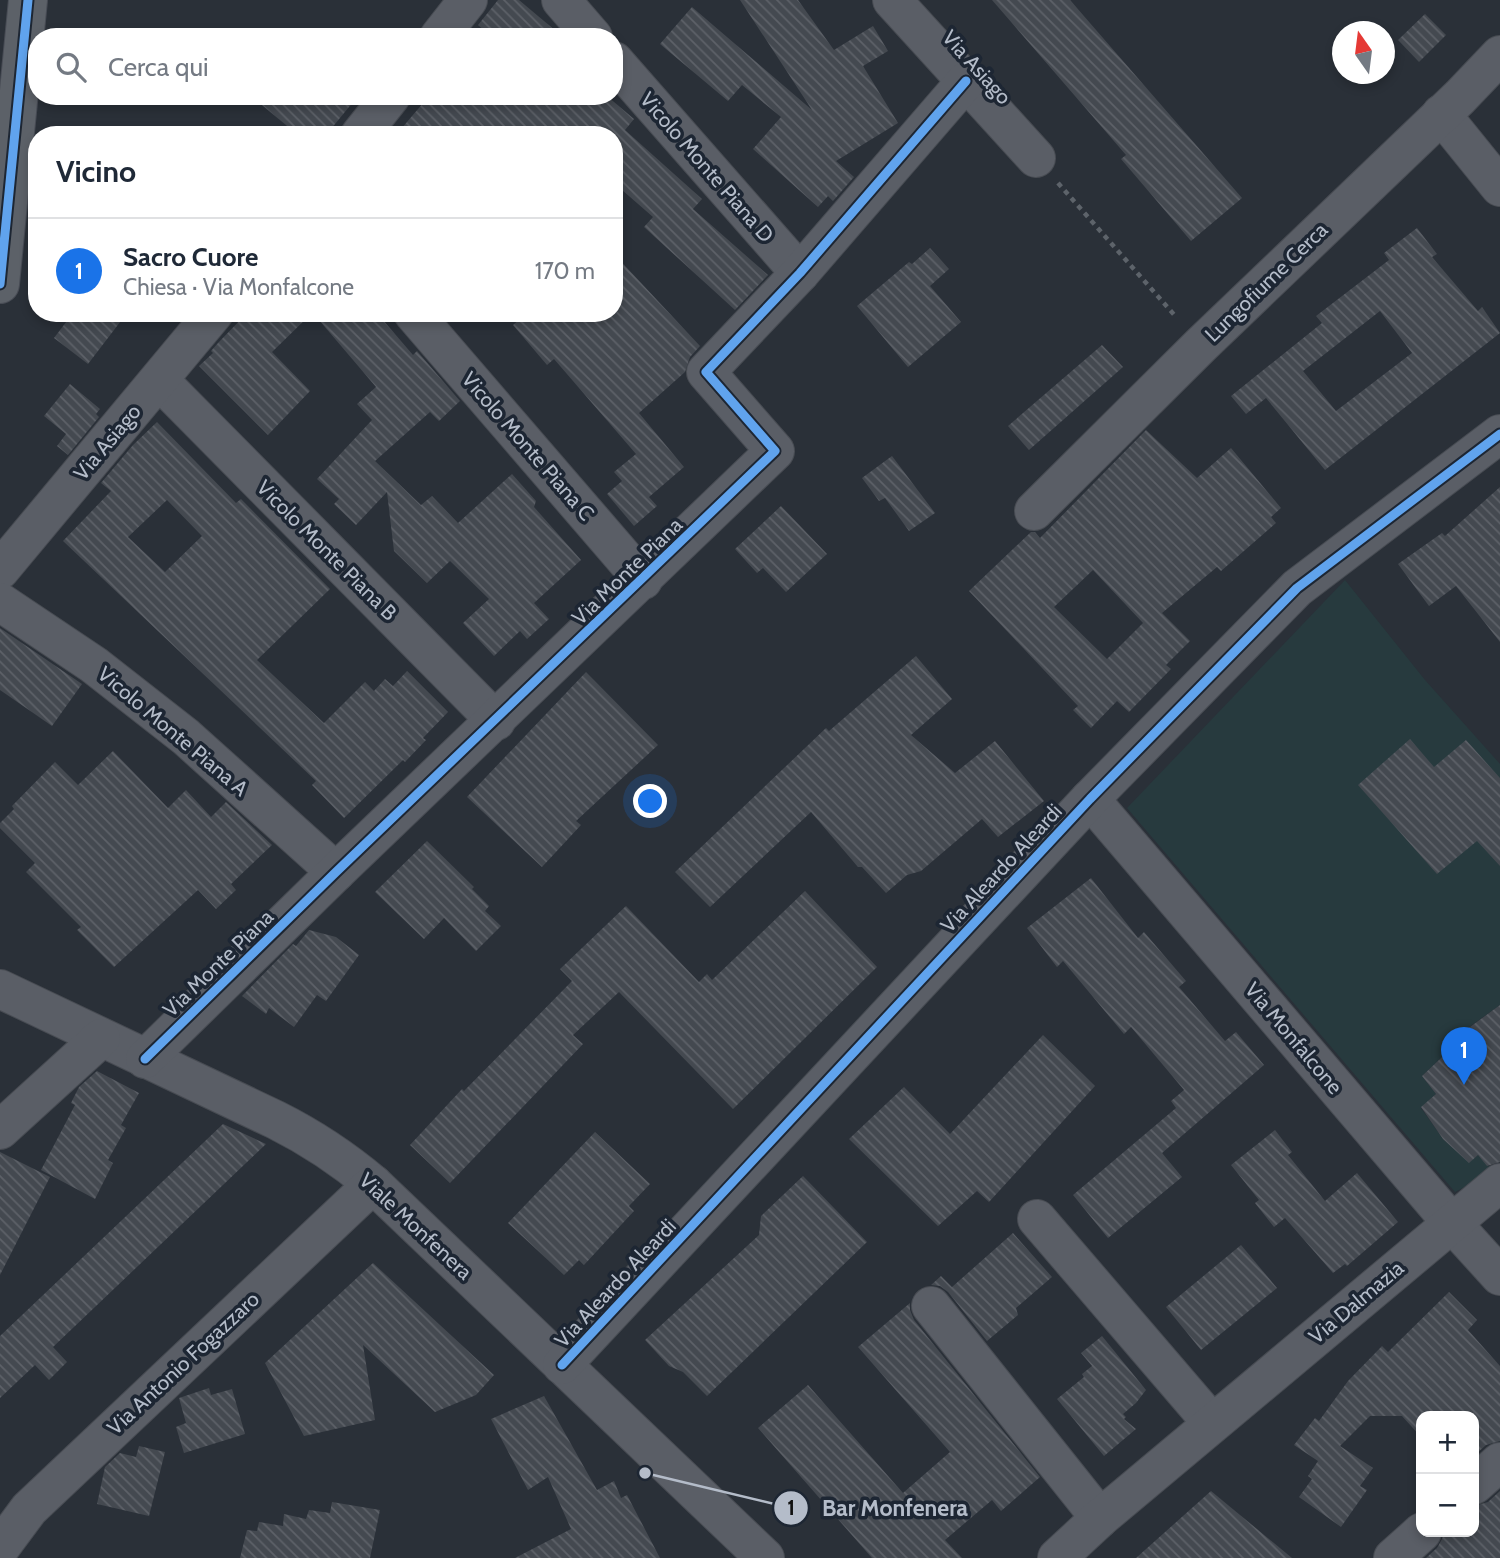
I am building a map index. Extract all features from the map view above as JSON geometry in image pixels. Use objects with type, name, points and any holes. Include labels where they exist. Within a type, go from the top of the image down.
[{"type":"main road","points":[[0,284],[28,0]]},
{"type":"street","points":[[446,28],[468,0]]},
{"type":"street","points":[[561,0],[585,28]]},
{"type":"street","name":"Via Asiago","points":[[892,0],[1035,158]]},
{"type":"street","name":"Lungofiume Cerca","points":[[1034,511],[1500,55]]},
{"type":"street","name":"Vicolo Monte Piana D","points":[[623,71],[800,273]]},
{"type":"street","name":"Via Monte Piana","points":[[145,1059],[336,872],[775,452],[706,372],[800,273],[965,81]]},
{"type":"street","points":[[367,126],[384,105]]},
{"type":"street","points":[[1441,114],[1500,187]]},
{"type":"street","name":"Via Asiago","points":[[0,570],[207,322]]},
{"type":"street","name":"Vicolo Monte Piana C","points":[[421,322],[643,580]]},
{"type":"street","name":"Vicolo Monte Piana B","points":[[159,380],[496,720]]},
{"type":"street","name":"Via Aleardo Aleardi","points":[[562,1364],[1090,799],[1297,588],[1500,434]]},
{"type":"street","name":"Vicolo Monte Piana A","points":[[0,602],[94,666],[186,737],[336,872]]},
{"type":"street","name":"Via Monfalcone","points":[[1090,799],[1500,1276]]},
{"type":"street","name":"Viale Monfenera","points":[[0,989],[311,1138],[341,1158],[373,1184],[765,1558]]},
{"type":"street","points":[[0,1130],[101,1038]]},
{"type":"street","name":"Via Dalmazia","points":[[1057,1558],[1100,1518],[1500,1183]]},
{"type":"street","name":"Via Antonio Fogazzaro","points":[[0,1548],[29,1509],[373,1184]]},
{"type":"street","points":[[1037,1219],[1213,1423]]},
{"type":"street","points":[[931,1306],[1100,1518]]},
{"type":"street","points":[[1479,1480],[1500,1461]]},
{"type":"street","points":[[1393,1558],[1416,1537]]},
{"type":"path","points":[[1035,158],[1201,345]]},
{"type":"green space","points":[[1345,580],[1425,680],[1500,764],[1500,1005],[1455,1037],[1458,1042],[1422,1076],[1436,1094],[1421,1108],[1443,1139],[1469,1162],[1478,1155],[1494,1172],[1455,1192],[1127,808]]},
{"type":"building","points":[[498,0],[519,0],[552,28],[482,28],[478,25]]},
{"type":"building","points":[[740,0],[798,0],[834,50],[873,26],[888,51],[863,66],[898,123],[836,161],[854,177],[833,201],[828,196],[818,207],[753,149],[781,117],[742,85],[728,101],[660,44],[692,7],[812,110]]},
{"type":"building","points":[[992,0],[1070,0],[1242,198],[1191,241],[1121,159],[1126,155]]},
{"type":"building","points":[[1425,14],[1446,35],[1419,62],[1398,40]]},
{"type":"building","points":[[262,105],[351,105],[333,126],[287,126]]},
{"type":"building","points":[[421,105],[618,105],[634,119],[625,130],[702,199],[693,209],[768,275],[735,310],[644,227],[653,217],[623,191],[623,126],[404,126]]},
{"type":"building","points":[[1417,228],[1437,254],[1432,257],[1478,311],[1482,307],[1500,333],[1325,470],[1266,398],[1246,414],[1231,396],[1322,323],[1316,316],[1389,260],[1384,253]],"holes":[[[1380,311],[1412,353],[1336,411],[1303,371]]]},
{"type":"building","points":[[930,248],[949,269],[930,286],[961,322],[908,367],[857,306],[909,262],[912,264]]},
{"type":"building","points":[[623,264],[700,346],[690,357],[685,372],[639,413],[684,467],[649,497],[657,506],[634,526],[607,494],[622,481],[614,472],[636,454],[554,359],[547,365],[513,325],[516,322],[623,322]]},
{"type":"building","points":[[66,322],[120,322],[88,364],[54,338]]},
{"type":"building","points":[[238,322],[303,322],[272,352],[310,391],[268,435],[199,366],[213,353],[211,351]]},
{"type":"building","points":[[321,322],[385,322],[413,355],[417,351],[460,401],[439,421],[430,412],[375,461],[421,505],[432,496],[458,523],[512,474],[536,501],[534,507],[581,560],[534,603],[549,619],[527,639],[520,631],[494,656],[463,623],[489,599],[450,561],[427,583],[394,551],[387,492],[356,525],[334,504],[339,499],[317,479],[372,420],[357,404],[376,387]]},
{"type":"building","points":[[1102,345],[1123,367],[1029,450],[1008,426]]},
{"type":"building","points":[[70,384],[100,409],[96,414],[99,417],[68,455],[57,446],[66,434],[44,416]]},
{"type":"building","points":[[157,422],[236,503],[241,499],[330,589],[257,660],[324,723],[365,682],[374,691],[385,679],[393,686],[407,671],[448,712],[405,762],[403,760],[344,818],[312,785],[316,781],[63,541],[111,491],[101,483],[133,445]],"holes":[[[167,500],[202,536],[165,572],[128,537]]]},
{"type":"building","points":[[1146,430],[1197,478],[1231,448],[1281,508],[1271,517],[1276,523],[1221,571],[1217,567],[1162,613],[1190,641],[1166,665],[1171,669],[1129,712],[1117,701],[1091,728],[1073,710],[1078,706],[969,591],[1031,532],[1035,532],[1040,538]],"holes":[[[1093,570],[1143,623],[1107,659],[1054,607]]]},
{"type":"building","points":[[892,456],[935,513],[909,531],[885,498],[879,501],[862,478]]},
{"type":"building","points":[[1500,487],[1500,642],[1456,586],[1429,606],[1398,564],[1442,533],[1445,536]]},
{"type":"building","points":[[781,506],[827,554],[786,592],[763,568],[757,573],[735,549]]},
{"type":"building","points":[[0,628],[82,684],[52,726],[0,690]]},
{"type":"building","points":[[916,656],[952,699],[911,735],[955,773],[995,741],[1044,801],[998,837],[982,819],[921,871],[907,875],[886,893],[862,867],[858,867],[811,812],[710,907],[675,872],[826,728],[829,731]]},
{"type":"building","points":[[586,672],[658,745],[576,821],[581,825],[542,867],[467,797]]},
{"type":"building","points":[[1410,739],[1434,767],[1466,740],[1500,778],[1500,866],[1477,841],[1437,874],[1358,785]]},
{"type":"building","points":[[113,751],[168,808],[186,790],[211,817],[226,802],[272,845],[231,884],[236,890],[216,909],[198,890],[114,967],[77,930],[81,927],[26,872],[35,863],[0,828],[0,823],[14,809],[12,806],[55,762],[78,785]]},
{"type":"building","points":[[427,841],[474,887],[472,889],[489,906],[485,911],[501,926],[476,951],[444,918],[424,939],[375,892]]},
{"type":"building","points":[[1091,878],[1138,938],[1144,932],[1186,981],[1179,987],[1225,1041],[1236,1032],[1264,1065],[1162,1153],[1182,1177],[1108,1238],[1073,1195],[1176,1108],[1171,1101],[1184,1090],[1131,1027],[1124,1034],[1063,961],[1057,967],[1027,928]]},
{"type":"building","points":[[805,891],[877,967],[733,1109],[619,992],[573,1035],[583,1044],[450,1183],[410,1145],[462,1089],[464,1091],[572,981],[560,969],[626,906],[699,982],[707,974],[712,980]]},
{"type":"building","points":[[309,930],[336,937],[359,955],[326,1001],[317,995],[294,1027],[269,1008],[266,1014],[242,996],[293,944],[296,946]]},
{"type":"building","points":[[1500,1005],[1500,1162],[1487,1166],[1478,1155],[1469,1163],[1443,1139],[1421,1107],[1436,1094],[1422,1076],[1458,1042],[1455,1038]]},
{"type":"building","points":[[1043,1035],[1095,1086],[989,1202],[977,1191],[938,1226],[849,1139],[904,1087],[950,1134]]},
{"type":"building","points":[[97,1071],[139,1093],[121,1125],[126,1128],[108,1160],[113,1163],[95,1199],[41,1170],[75,1105],[71,1103],[79,1087]]},
{"type":"building","points":[[223,1124],[266,1144],[53,1347],[67,1362],[49,1380],[35,1365],[0,1398],[0,1336]]},
{"type":"building","points":[[1275,1130],[1292,1152],[1288,1155],[1325,1201],[1357,1173],[1398,1222],[1347,1266],[1345,1264],[1333,1273],[1285,1218],[1274,1227],[1255,1203],[1259,1200],[1231,1165]]},
{"type":"building","points":[[595,1132],[650,1184],[629,1206],[634,1211],[584,1265],[579,1260],[564,1275],[508,1223]]},
{"type":"building","points":[[0,1152],[50,1177],[0,1275]]},
{"type":"building","points":[[803,1176],[867,1242],[707,1396],[683,1372],[669,1366],[645,1340],[759,1235],[761,1216]]},
{"type":"building","points":[[1013,1233],[1052,1277],[1016,1308],[1018,1315],[987,1341],[948,1292],[940,1286],[931,1285],[941,1276],[952,1287]]},
{"type":"building","points":[[1241,1245],[1277,1288],[1201,1350],[1166,1307]]},
{"type":"building","points":[[373,1263],[494,1375],[476,1395],[435,1412],[363,1345],[375,1420],[304,1436],[265,1363]]},
{"type":"building","points":[[1449,1292],[1477,1320],[1468,1330],[1500,1366],[1500,1441],[1486,1445],[1479,1451],[1479,1411],[1416,1411],[1416,1431],[1402,1416],[1370,1416],[1340,1446],[1373,1468],[1360,1486],[1367,1490],[1341,1527],[1299,1497],[1312,1479],[1308,1476],[1318,1461],[1294,1445],[1315,1418],[1319,1421],[1348,1381],[1382,1346],[1388,1352]]},
{"type":"building","points":[[910,1303],[914,1320],[1040,1477],[1001,1511],[992,1500],[945,1540],[962,1558],[872,1558],[758,1428],[808,1385],[903,1493],[950,1452],[858,1347]]},
{"type":"building","points":[[1102,1336],[1146,1390],[1123,1414],[1126,1417],[1124,1419],[1136,1429],[1104,1456],[1057,1399],[1084,1377],[1082,1374],[1092,1366],[1081,1353]]},
{"type":"building","points":[[209,1388],[211,1395],[232,1389],[245,1434],[184,1453],[176,1427],[186,1423],[179,1398]]},
{"type":"building","points":[[544,1396],[597,1490],[614,1481],[621,1498],[627,1495],[660,1558],[515,1558],[571,1529],[548,1477],[528,1490],[491,1419]]},
{"type":"building","points":[[139,1446],[165,1452],[149,1516],[97,1504],[105,1467],[120,1453],[136,1457]]},
{"type":"building","points":[[1211,1491],[1292,1558],[1136,1558]]},
{"type":"building","points":[[1500,1491],[1500,1558],[1426,1558],[1437,1548],[1443,1537],[1479,1537],[1479,1505],[1488,1502]]},
{"type":"building","points":[[332,1502],[380,1510],[370,1558],[240,1558],[247,1530],[257,1531],[259,1522],[283,1526],[284,1514],[306,1519],[309,1510],[330,1513]]},
{"type":"cycle path","points":[[0,284],[28,0]]},
{"type":"cycle path","points":[[145,1059],[775,451],[706,372],[800,273],[966,81]]},
{"type":"cycle path","points":[[562,1365],[1090,799],[1297,588],[1500,434]]},
{"type":"place","name":"Sacro Cuore","points":[[1464,1085]]},
{"type":"place","name":"Bar Monfenera","points":[[645,1473]]}]
